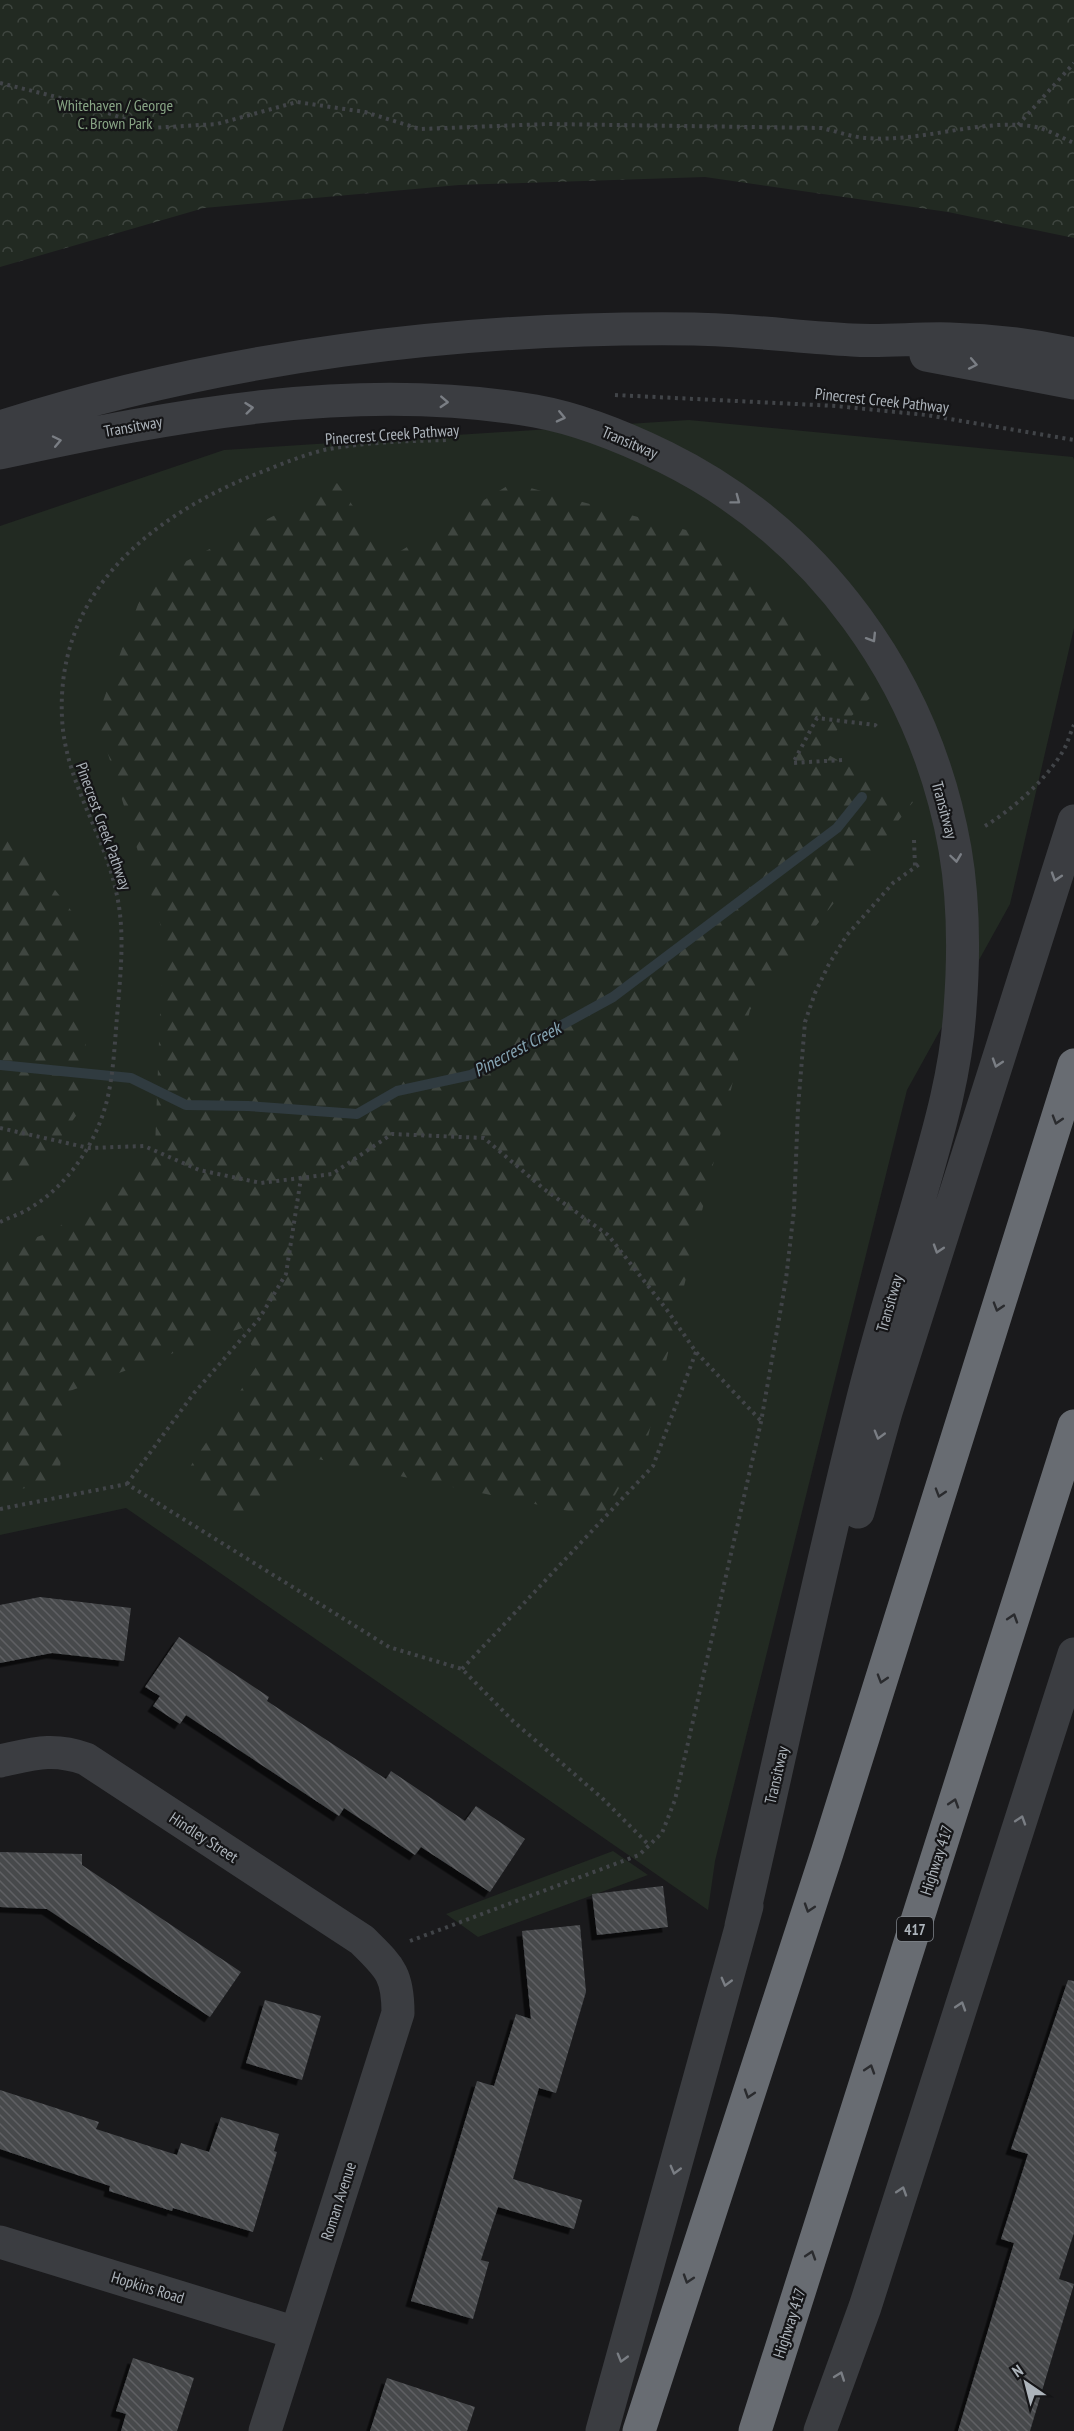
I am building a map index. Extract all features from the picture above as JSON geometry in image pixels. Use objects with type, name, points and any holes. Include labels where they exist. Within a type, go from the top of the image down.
[{"type":"highway","points":[[639,2431],[827,1853],[1074,1065]]},
{"type":"highway","name":"Highway 417","points":[[755,2431],[1074,1426]]},
{"type":"street","name":"Transitway","points":[[0,427],[90,400],[180,379],[290,358],[507,334],[695,329],[854,340],[949,339],[1029,345],[1074,354]]},
{"type":"street","name":"Transitway","points":[[854,340],[1074,383]]},
{"type":"street","name":"Transitway","points":[[0,453],[119,427],[174,418],[242,409],[349,400],[426,401],[503,406],[571,419],[609,433],[693,471],[731,496],[804,555],[869,632],[895,675],[914,714],[930,759],[954,844],[959,880],[962,985],[958,1035],[948,1092],[860,1410],[741,1926]]},
{"type":"street","points":[[602,2431],[886,1412],[1074,821]]},
{"type":"street","points":[[820,2431],[865,2307],[1074,1654]]},
{"type":"street","name":"Hindley Street","points":[[0,1761],[47,1752],[66,1752],[86,1759],[362,1940],[383,1962]]},
{"type":"street","name":"Roman Avenue","points":[[265,2431],[398,2013],[398,1988],[383,1962]]},
{"type":"street","name":"Hopkins Road","points":[[0,2242],[296,2333]]},
{"type":"path","points":[[1018,125],[1074,63]]},
{"type":"path","points":[[0,83],[73,100],[151,128],[217,124],[297,102],[365,112],[420,129],[548,124],[821,128],[866,138],[911,137],[1018,125],[1038,127],[1074,143]]},
{"type":"path","name":"Pinecrest Creek Pathway","points":[[610,394],[848,407],[926,415],[1074,440]]},
{"type":"path","name":"Pinecrest Creek Pathway","points":[[0,1222],[30,1209],[60,1184],[89,1148],[106,1103],[116,1034],[123,936],[116,891],[109,866],[68,763],[62,719],[63,672],[78,624],[103,581],[134,546],[173,516],[230,485],[283,463],[324,450],[458,440]]},
{"type":"path","points":[[842,760],[793,763],[817,718],[875,725],[882,734]]},
{"type":"path","points":[[383,1962],[639,1855],[650,1846],[665,1826],[682,1772],[778,1337],[794,1210],[798,1108],[806,1022],[815,993],[847,935],[892,883],[915,866],[1016,805],[1038,783],[1063,751],[1074,724]]},
{"type":"path","points":[[914,834],[915,866]]},
{"type":"path","points":[[0,1128],[89,1148],[144,1146],[199,1170],[261,1183],[332,1174],[392,1134],[484,1138],[544,1189],[608,1235],[667,1310],[696,1352],[761,1422]]},
{"type":"path","points":[[0,1509],[127,1484],[194,1393],[259,1319],[286,1274],[301,1178]]},
{"type":"path","points":[[462,1669],[653,1466],[696,1352]]},
{"type":"path","points":[[127,1484],[389,1647],[462,1669],[513,1721],[602,1798],[650,1846]]},
{"type":"green space","name":"Whitehaven / George C. Brown Park","points":[[0,0],[1074,0],[1074,238],[948,212],[705,177],[459,185],[204,208],[0,267]]},
{"type":"green space","points":[[689,420],[1073,457],[1074,460],[1074,628],[1010,904],[907,1090],[715,1861],[708,1910],[126,1508],[0,1535],[0,526],[224,450]]},
{"type":"green space","points":[[337,483],[389,558],[512,483],[701,534],[872,696],[818,749],[913,802],[750,1010],[648,1437],[602,1518],[308,1457],[241,1521],[188,1470],[260,1361],[242,1328],[67,1392],[59,1480],[0,1494],[0,1250],[54,1231],[155,1149],[163,933],[97,718],[146,582]]},
{"type":"green space","points":[[0,819],[80,922],[88,1099],[38,1169],[0,1185]]},
{"type":"green space","points":[[613,1851],[648,1875],[478,1937],[446,1914]]},
{"type":"building","points":[[40,1597],[131,1608],[124,1661],[52,1653],[0,1663],[0,1605]]},
{"type":"building","points":[[179,1637],[269,1697],[267,1701],[386,1779],[391,1771],[465,1821],[476,1806],[525,1839],[490,1892],[421,1847],[415,1855],[344,1808],[339,1816],[186,1715],[180,1724],[153,1706],[160,1696],[145,1687]]},
{"type":"building","points":[[0,1852],[82,1854],[82,1865],[241,1972],[210,2017],[47,1909],[0,1907]]},
{"type":"building","points":[[663,1886],[668,1927],[597,1935],[592,1894]]},
{"type":"building","points":[[580,1925],[586,1992],[556,2093],[539,2088],[513,2179],[582,2200],[574,2229],[498,2207],[481,2260],[489,2262],[473,2319],[411,2301],[477,2081],[494,2086],[516,2014],[531,2019],[522,1931]]},
{"type":"building","points":[[1068,1980],[1074,1981],[1074,2233],[1059,2279],[1074,2284],[1030,2431],[958,2431],[1014,2243],[1001,2239],[1028,2154],[1011,2149]]},
{"type":"building","points":[[265,2000],[321,2016],[302,2080],[246,2063]]},
{"type":"building","points":[[0,2090],[99,2122],[96,2129],[177,2155],[181,2143],[209,2152],[221,2117],[279,2134],[274,2151],[277,2152],[253,2232],[173,2208],[172,2211],[109,2191],[110,2186],[0,2149]]},
{"type":"building","points":[[133,2358],[194,2378],[177,2431],[121,2431],[126,2414],[116,2411]]},
{"type":"building","points":[[387,2378],[475,2407],[467,2431],[370,2431]]},
{"type":"waterway","name":"Pinecrest Creek","points":[[0,1065],[131,1078],[186,1105],[248,1106],[357,1114],[397,1091],[471,1075],[613,997],[837,828],[862,797]]}]
